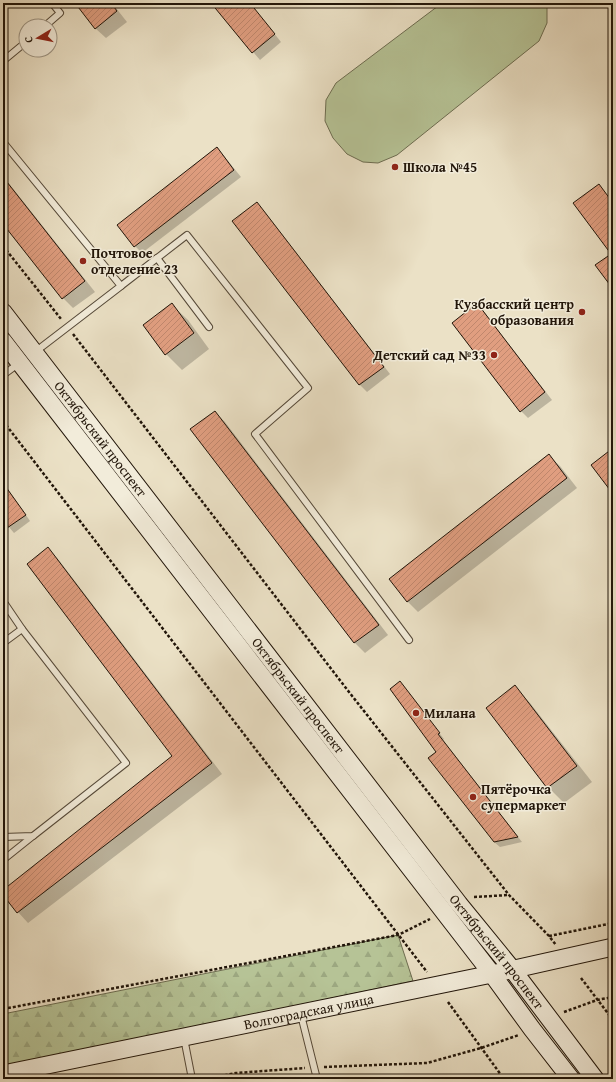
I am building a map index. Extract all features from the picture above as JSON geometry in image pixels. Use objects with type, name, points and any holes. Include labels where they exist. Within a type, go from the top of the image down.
[{"type":"main road","name":"Октябрьский проспект","points":[[3,312],[459,904],[512,969],[595,1079]]},
{"type":"main road","name":"Октябрьский проспект","points":[[3,341],[492,974],[571,1079]]},
{"type":"main road","name":"Волгоградская улица","points":[[3,1074],[492,974],[613,946]]},
{"type":"lane","points":[[52,3],[60,13],[54,18]]},
{"type":"lane","points":[[3,61],[18,49]]},
{"type":"lane","points":[[3,142],[121,286]]},
{"type":"lane","points":[[34,352],[187,235],[308,388],[256,434],[409,640]]},
{"type":"lane","points":[[157,258],[209,327]]},
{"type":"lane","points":[[3,375],[19,363]]},
{"type":"lane","points":[[3,601],[22,629],[126,763],[3,860]]},
{"type":"lane","points":[[3,643],[22,629]]},
{"type":"lane","points":[[3,837],[32,836]]},
{"type":"lane","points":[[301,1013],[317,1079]]},
{"type":"lane","points":[[184,1037],[192,1079]]},
{"type":"path","points":[[3,246],[349,692],[509,895],[556,945]]},
{"type":"path","points":[[3,421],[429,975]]},
{"type":"path","points":[[471,898],[509,895]]},
{"type":"path","points":[[3,1009],[398,936],[435,916]]},
{"type":"path","points":[[549,936],[613,922]]},
{"type":"path","points":[[581,978],[613,1020]]},
{"type":"path","points":[[563,1013],[597,1000],[613,997]]},
{"type":"path","points":[[448,1002],[504,1079]]},
{"type":"path","points":[[204,1079],[236,1073],[315,1067],[427,1063],[524,1034]]},
{"type":"green space","points":[[442,3],[547,3],[547,23],[539,41],[397,155],[378,163],[363,162],[347,154],[333,138],[325,121],[326,100],[336,83]]},
{"type":"green space","points":[[398,935],[413,981],[3,1067],[3,1014]]},
{"type":"building","points":[[75,3],[111,3],[117,11],[95,29]]},
{"type":"building","points":[[211,3],[250,3],[275,34],[252,53]]},
{"type":"building","points":[[217,147],[234,170],[134,247],[117,225]]},
{"type":"building","points":[[3,177],[85,281],[62,299],[3,224]]},
{"type":"building","points":[[599,184],[613,203],[613,289],[595,265],[611,254],[573,203]]},
{"type":"building","points":[[257,202],[384,367],[359,385],[232,221]]},
{"type":"building","points":[[172,303],[194,333],[165,355],[143,325]]},
{"type":"building","points":[[477,303],[545,392],[520,412],[452,323]]},
{"type":"building","points":[[215,411],[379,625],[354,643],[190,429]]},
{"type":"building","points":[[613,448],[613,494],[591,465]]},
{"type":"building","points":[[549,454],[567,478],[407,602],[389,579]]},
{"type":"building","points":[[3,483],[26,515],[7,528],[3,522]]},
{"type":"building","points":[[48,547],[212,763],[17,913],[3,895],[3,890],[172,756],[27,564]]},
{"type":"building","name":"Пятёрочка супермаркет","points":[[400,681],[440,733],[438,734],[518,837],[494,842],[428,758],[436,752],[390,689]]},
{"type":"building","points":[[515,685],[577,766],[547,788],[486,708]]},
{"type":"place","name":"Школа №45","points":[[395,167]]},
{"type":"place","name":"Почтовое отделение 23","points":[[83,261]]},
{"type":"place","name":"Кузбасский центр образования","points":[[582,312]]},
{"type":"place","name":"Детский сад №33","points":[[494,355]]},
{"type":"place","name":"Милана","points":[[416,713]]},
{"type":"place","name":"Пятёрочка супермаркет","points":[[473,797]]}]
